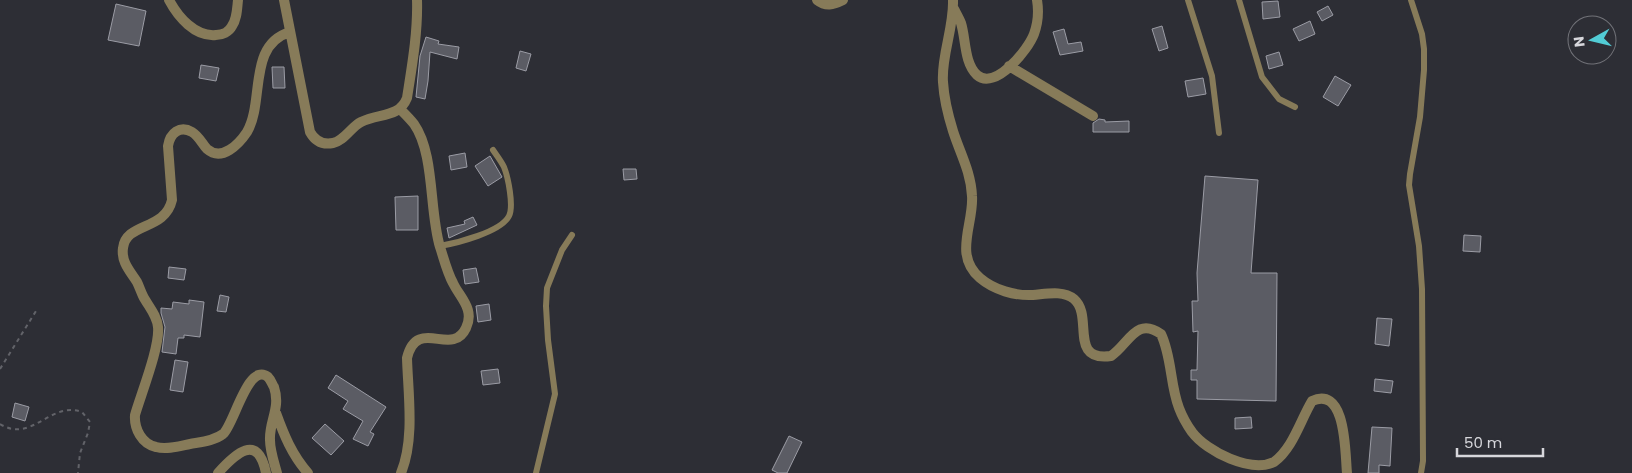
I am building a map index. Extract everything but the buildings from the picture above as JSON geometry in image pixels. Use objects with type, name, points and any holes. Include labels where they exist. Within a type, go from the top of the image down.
[{"type":"street","points":[[169,0],[189,26],[198,32],[208,35],[222,35],[231,28],[236,15],[238,0]]},
{"type":"street","points":[[284,0],[308,122],[314,139],[321,142],[336,142],[360,122],[401,110],[407,98],[410,82],[417,23],[417,0]]},
{"type":"street","points":[[817,0],[828,5],[842,0]]},
{"type":"street","points":[[954,4],[971,66],[977,74],[984,78],[993,78],[1020,58],[1028,48],[1039,14],[1037,0]]},
{"type":"street","points":[[954,4],[943,72],[943,83],[949,118],[971,185],[973,202],[966,240],[966,252],[974,272],[994,287],[1007,291],[1032,295],[1061,294],[1073,298],[1079,306],[1085,345],[1096,356],[1111,356],[1135,331],[1150,329],[1161,334],[1179,409],[1192,432],[1211,450],[1241,466],[1268,467],[1276,462],[1288,448],[1312,401],[1318,398],[1326,399],[1338,411],[1342,423],[1347,472]]},
{"type":"street","points":[[290,32],[282,35],[275,41],[263,58],[258,81],[255,112],[248,131],[233,149],[218,153],[209,150],[192,132],[185,129],[177,130],[173,133],[168,146],[172,200],[170,208],[160,219],[142,226],[130,234],[123,244],[122,251],[125,263],[149,306],[158,327],[155,347],[135,415],[134,424],[141,437],[151,445],[164,448],[201,442],[217,437],[231,424],[251,380],[260,376],[268,377],[272,383],[276,412],[284,436],[292,452],[308,473]]},
{"type":"street","points":[[1009,66],[1092,116]]},
{"type":"street","points":[[401,110],[415,125],[424,147],[440,246],[453,283],[468,309],[468,325],[457,338],[444,341],[430,337],[424,338],[412,344],[409,349],[407,358],[410,416],[406,454],[401,473]]},
{"type":"street","points":[[276,412],[270,429],[270,439],[277,473]]},
{"type":"street","points":[[218,473],[241,451],[250,450],[256,452],[262,459],[266,473]]},
{"type":"lane","points":[[1188,0],[1212,76],[1219,133]]},
{"type":"lane","points":[[1239,0],[1262,77],[1278,99],[1295,107]]},
{"type":"lane","points":[[1411,0],[1422,34],[1424,49],[1420,117],[1409,185],[1419,246],[1422,289],[1423,461],[1421,473]]},
{"type":"lane","points":[[440,246],[462,242],[483,234],[504,222],[510,214],[508,182],[504,167],[493,150]]},
{"type":"lane","points":[[536,473],[555,394],[548,340],[547,288],[562,250],[572,235]]},
{"type":"path","points":[[0,369],[36,311]]},
{"type":"path","points":[[0,424],[10,430],[22,429],[35,426],[56,413],[67,409],[82,412],[90,422],[88,434],[80,453],[78,473]]}]
